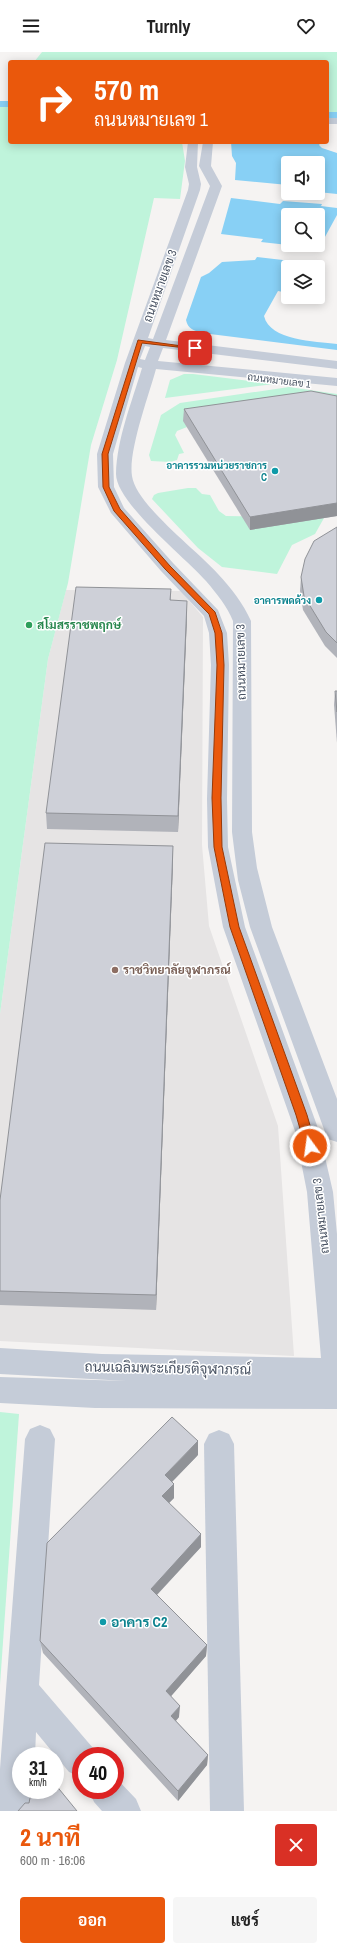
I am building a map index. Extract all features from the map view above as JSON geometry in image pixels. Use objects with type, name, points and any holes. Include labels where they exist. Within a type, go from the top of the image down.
[{"type":"street","name":"ถนนหมายเลข 3","points":[[193,144],[191,167],[196,184],[140,341],[141,364],[126,446],[124,475],[127,488],[141,507],[212,577],[235,605],[242,621],[242,832],[246,866],[252,898],[261,927],[337,1132]]},
{"type":"street","name":"ถนนหมายเลข 3","points":[[208,144],[205,166],[216,186],[158,343],[141,364],[105,454],[104,475],[106,490],[117,510],[167,568],[212,614],[218,633],[220,665],[217,798],[218,847],[234,927],[307,1131],[320,1192],[337,1379]]},
{"type":"street","name":"ถนนหมายเลข 1","points":[[140,341],[337,365]]},
{"type":"street","points":[[175,367],[173,356],[178,352],[207,349]]},
{"type":"street","name":"ถนนหมายเลข 1","points":[[231,352],[337,370]]},
{"type":"street","name":"ถนนหมายเลข 1","points":[[141,364],[221,372],[337,387]]},
{"type":"street","name":"ถนนหมายเลข 1","points":[[221,372],[337,382]]},
{"type":"street","points":[[307,1131],[337,1139]]},
{"type":"street","name":"ถนนเฉลิมพระเกียรติจุฬาภรณ์","points":[[0,1361],[337,1379]]},
{"type":"street","name":"ถนนเฉลิมพระเกียรติจุฬาภรณ์","points":[[0,1390],[95,1394],[337,1379]]},
{"type":"street","points":[[14,1811],[40,1439]]},
{"type":"street","points":[[219,1444],[227,1811]]},
{"type":"street","points":[[23,1691],[72,1749]]},
{"type":"street","points":[[114,1799],[124,1811]]},
{"type":"shaded area","name":"ราชวิทยาลัยจุฬาภรณ์","points":[[66,590],[181,591],[203,617],[202,845],[209,926],[278,1126],[294,1356],[0,1341],[0,1014],[48,659]]},
{"type":"green space","points":[[42,52],[337,52],[337,114],[329,114],[329,60],[36,60]]},
{"type":"green space","name":"สโมสรราชพฤกษ์","points":[[0,106],[8,106],[8,144],[182,144],[185,161],[180,199],[154,198],[117,360],[91,445],[68,583],[48,659],[0,1014]]},
{"type":"green space","points":[[184,374],[274,384],[165,398],[170,380]]},
{"type":"green space","points":[[289,387],[337,394],[337,409],[184,421],[187,427],[177,431],[175,435],[184,453],[179,454],[177,460],[170,462],[151,461],[149,455],[161,415],[180,403]]},
{"type":"green space","points":[[196,488],[202,494],[210,495],[219,511],[226,516],[324,518],[315,534],[292,545],[277,574],[222,567],[198,548],[152,499],[154,495],[158,493]]},
{"type":"green space","points":[[0,1412],[19,1414],[0,1685]]},
{"type":"water","points":[[231,144],[320,144],[322,148],[337,153],[337,194],[325,193],[325,156],[281,156],[281,184],[235,180],[236,163],[232,156]]},
{"type":"water","points":[[231,198],[280,204],[283,201],[322,204],[321,206],[337,208],[337,215],[325,237],[325,208],[281,208],[281,244],[261,242],[263,239],[221,234]]},
{"type":"water","points":[[257,257],[283,260],[281,260],[281,292],[278,291],[264,316],[268,324],[284,335],[294,338],[337,344],[337,350],[202,333],[190,327],[186,320],[201,277],[209,273],[222,262],[255,260]]},
{"type":"building","name":"อาคารรวมหน่วยราชการ C","points":[[311,391],[337,396],[337,503],[250,517],[184,409]]},
{"type":"building","name":"อาคารพดด้วง","points":[[337,527],[337,643],[326,632],[304,596],[301,577],[305,559],[314,541]]},
{"type":"building","points":[[76,587],[171,589],[170,600],[187,601],[178,816],[46,813]]},
{"type":"building","points":[[335,691],[337,691],[337,712]]},
{"type":"building","points":[[45,843],[173,846],[156,1295],[0,1291],[0,1200]]},
{"type":"building","name":"อาคาร C2","points":[[172,1417],[198,1441],[165,1475],[174,1484],[162,1496],[201,1534],[151,1589],[207,1645],[166,1691],[180,1706],[171,1716],[208,1755],[178,1791],[40,1641],[47,1543]]},
{"type":"building","points":[[64,1795],[77,1811],[18,1811],[25,1803],[29,1803],[30,1799],[64,1799]]},
{"type":"waterway","points":[[0,104],[8,104]]},
{"type":"waterway","points":[[329,115],[337,115]]},
{"type":"place","name":"อาคารรวมหน่วยราชการ C","points":[[275,471]]},
{"type":"place","name":"อาคารพดด้วง","points":[[319,600]]},
{"type":"place","name":"สโมสรราชพฤกษ์","points":[[29,625]]},
{"type":"place","name":"ราชวิทยาลัยจุฬาภรณ์","points":[[115,970]]},
{"type":"place","name":"อาคาร C2","points":[[103,1622]]},
{"type":"route","points":[[195,348],[140,341],[116,414],[105,454],[104,475],[106,490],[117,510],[167,568],[196,595],[212,614],[218,633],[220,665],[217,798],[218,847],[234,927],[302,1115],[310,1146]]}]
